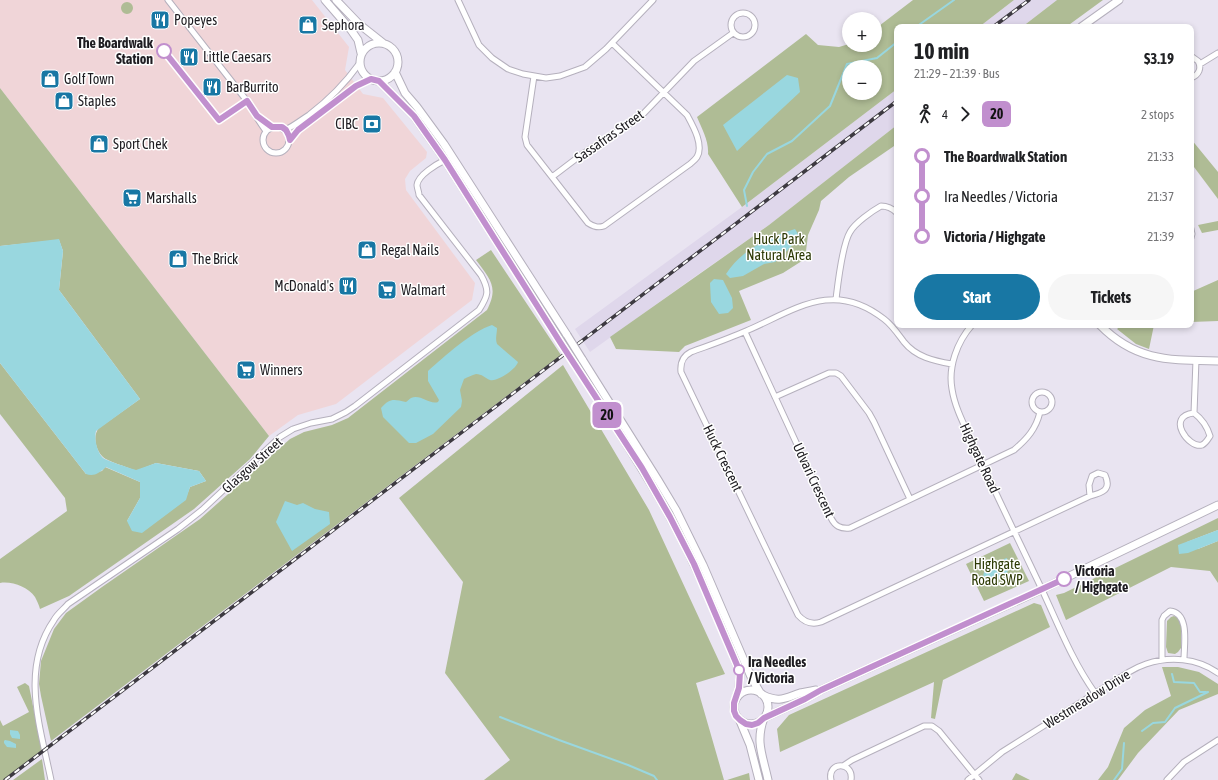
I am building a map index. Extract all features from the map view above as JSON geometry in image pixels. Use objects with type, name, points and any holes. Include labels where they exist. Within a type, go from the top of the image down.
[{"type":"main road","points":[[325,0],[358,40],[361,53],[359,64],[363,73],[371,79],[379,81],[385,80],[391,77],[398,67],[397,54],[389,45],[376,42],[370,44],[361,53]]},
{"type":"main road","points":[[336,0],[359,24],[383,43]]},
{"type":"main road","points":[[1085,24],[1119,0]]},
{"type":"main road","points":[[395,72],[405,93],[444,144],[567,335],[676,510],[704,566],[752,679],[766,700],[768,706],[767,714],[764,718],[760,732],[760,744],[768,780]]},
{"type":"main road","points":[[379,81],[414,116],[445,160],[642,468],[670,517],[694,564],[740,672],[739,688],[734,703],[734,711],[736,716],[746,724],[752,725],[758,723],[764,718],[821,690],[1042,589],[1218,505]]},
{"type":"main road","points":[[1103,328],[1121,343],[1145,354],[1170,359],[1218,361]]},
{"type":"main road","points":[[736,698],[747,691],[754,691],[771,699],[779,700],[802,693],[821,690]]},
{"type":"main road","points":[[740,720],[750,745],[759,780]]},
{"type":"street","points":[[168,0],[257,116],[272,127]]},
{"type":"street","points":[[458,0],[479,45],[492,58],[508,69],[546,78],[560,76],[585,67],[612,43],[652,0]]},
{"type":"street","points":[[741,13],[746,13],[752,17],[755,25],[753,33],[750,36],[740,38],[733,33],[730,28],[730,24],[734,16],[741,13]]},
{"type":"street","name":"Sassafras Street","points":[[552,177],[581,155],[634,121],[664,93],[694,61],[733,33]]},
{"type":"street","points":[[534,76],[525,136],[527,145],[588,223],[599,228],[609,224],[690,164],[699,153],[699,144],[687,115],[612,43]]},
{"type":"street","points":[[1200,64],[1218,53]]},
{"type":"street","points":[[1194,57],[1200,64],[1197,75],[1194,76]]},
{"type":"street","points":[[286,130],[294,126],[328,100],[350,77],[359,64]]},
{"type":"street","points":[[290,140],[286,130],[282,127],[272,127],[266,131],[263,136],[264,146],[268,150],[274,153],[285,150],[290,140],[298,130],[356,86],[371,79]]},
{"type":"street","points":[[257,116],[260,124],[266,131]]},
{"type":"street","name":"Glasgow Street","points":[[51,780],[35,700],[35,675],[38,651],[54,619],[68,604],[178,529],[202,510],[280,437],[311,423],[332,419],[350,409],[479,310],[487,297],[486,284],[419,195],[417,185],[420,178],[435,165],[445,160]]},
{"type":"street","points":[[836,299],[844,253],[850,232],[854,227],[881,206],[887,206],[894,210]]},
{"type":"street","name":"Huck Crescent","points":[[952,364],[921,356],[905,344],[886,320],[875,312],[864,306],[849,301],[836,299],[810,303],[745,332],[687,354],[681,363],[681,372],[798,615],[808,623],[812,624],[821,622],[1014,532]]},
{"type":"street","name":"Highgate Road","points":[[970,328],[962,338],[952,364],[952,389],[955,404],[1072,655],[1095,693]]},
{"type":"street","name":"Udvari Crescent","points":[[745,332],[830,518],[836,526],[841,528],[850,528],[1014,450],[1033,430],[1038,422],[1040,412]]},
{"type":"street","points":[[1194,413],[1196,360]]},
{"type":"street","points":[[775,397],[829,373],[836,373],[841,376],[871,418],[910,499]]},
{"type":"street","points":[[1040,392],[1044,392],[1052,399],[1052,404],[1048,410],[1040,412],[1034,408],[1032,401],[1035,395],[1040,392]]},
{"type":"street","points":[[1194,413],[1207,427],[1210,436],[1207,442],[1202,445],[1196,445],[1191,442],[1181,429],[1180,424],[1183,417],[1194,413]]},
{"type":"street","points":[[1014,532],[1103,491],[1107,488],[1108,484],[1105,475],[1098,473],[1092,476],[1089,485],[1090,496]]},
{"type":"street","points":[[1162,660],[1162,620],[1170,611],[1178,614],[1182,618],[1184,625],[1184,659]]},
{"type":"street","name":"Westmeadow Drive","points":[[968,780],[1002,752],[1129,672],[1145,664],[1162,660],[1184,659],[1200,664],[1218,673]]},
{"type":"street","points":[[831,780],[831,773],[839,766],[843,766],[852,760],[924,726],[928,726],[936,728],[939,731],[979,780]]},
{"type":"street","points":[[1167,780],[1184,762],[1218,740]]},
{"type":"street","points":[[843,766],[851,772],[851,780]]},
{"type":"shaded area","points":[[0,0],[312,0],[349,47],[345,70],[363,94],[383,98],[427,152],[426,158],[410,171],[405,179],[406,190],[475,283],[472,300],[336,404],[298,415],[269,436],[0,88]]},
{"type":"shaded area","points":[[1014,0],[1057,0],[1026,24],[983,24]]},
{"type":"shaded area","points":[[894,91],[894,127],[769,225],[590,352],[575,329],[742,207]]},
{"type":"green space","points":[[913,0],[1014,0],[983,24],[894,24],[894,91],[742,207],[708,154],[706,140],[697,117],[806,34],[818,45],[842,46],[842,52],[882,52],[882,24]]},
{"type":"green space","points":[[1057,0],[1103,0],[1070,24],[1026,24]]},
{"type":"green space","points":[[125,2],[129,2],[133,8],[129,14],[125,14],[121,10],[121,6]]},
{"type":"green space","points":[[0,88],[269,436],[250,459],[194,509],[69,596],[40,609],[35,597],[28,590],[15,584],[0,583],[0,559],[67,511],[65,498],[0,414],[0,363],[86,474],[102,471],[105,467],[140,482],[140,498],[127,521],[185,500],[190,487],[206,481],[199,471],[156,463],[136,471],[105,459],[98,451],[95,439],[99,428],[140,399],[59,290],[63,251],[59,240],[0,246]]},
{"type":"green space","name":"Huck Park Natural Area","points":[[894,127],[894,146],[849,177],[821,201],[819,210],[808,235],[805,259],[783,273],[739,291],[751,320],[685,346],[679,352],[616,349],[610,337],[769,225]]},
{"type":"green space","points":[[1194,143],[1218,172],[1218,199],[1194,167]]},
{"type":"green space","points":[[1218,221],[1218,230],[1202,233],[1198,225]]},
{"type":"green space","points":[[491,250],[561,355],[51,741],[39,684],[41,661],[54,629],[66,613],[200,519],[290,439],[304,432],[332,425],[348,418],[487,310],[491,302],[491,284],[489,278],[476,260]]},
{"type":"green space","points":[[1218,280],[1218,321],[1194,322],[1194,291]]},
{"type":"green space","points":[[1153,328],[1149,349],[1136,344],[1117,329]]},
{"type":"green space","points":[[563,365],[649,510],[725,674],[696,683],[724,780],[484,780],[510,760],[445,673],[463,582],[399,498]]},
{"type":"green space","points":[[1218,518],[1218,530],[1187,542],[1198,549],[1218,541],[1218,583],[1210,571],[1171,567],[1066,620],[1056,595],[1064,593]]},
{"type":"green space","name":"Highgate Road SWP","points":[[1010,543],[1029,581],[984,601],[966,564]]},
{"type":"green space","points":[[1034,603],[1041,605],[1050,627],[943,680],[935,719],[931,718],[934,682],[780,752],[777,729],[789,715]]},
{"type":"green space","points":[[1174,616],[1178,618],[1181,623],[1181,648],[1175,654],[1168,653],[1166,647],[1167,621]]},
{"type":"green space","points":[[1162,667],[1178,667],[1199,672],[1218,684],[1218,694],[1179,710],[1138,753],[1118,780],[1098,780],[1108,767],[1124,728],[1145,710],[1171,696]]},
{"type":"green space","points":[[25,683],[29,686],[42,751],[3,780],[0,780],[0,720],[3,726],[29,712],[17,687]]},
{"type":"green space","points":[[42,759],[45,780],[13,780]]},
{"type":"green space","points":[[749,773],[750,780],[727,780]]},
{"type":"green space","points":[[1016,773],[1030,780],[1012,780]]},
{"type":"water","points":[[787,75],[798,78],[800,92],[737,151],[723,125]]},
{"type":"water","points":[[795,229],[798,234],[797,240],[775,262],[764,264],[743,276],[730,278],[726,274],[739,258],[748,251],[766,240]]},
{"type":"water","points":[[59,239],[63,251],[59,290],[140,399],[96,431],[96,445],[99,452],[103,458],[109,461],[136,470],[156,463],[199,471],[206,481],[190,487],[186,500],[142,533],[132,531],[127,521],[140,498],[140,482],[106,467],[96,474],[86,474],[0,363],[0,246]]},
{"type":"water","points":[[714,279],[723,280],[732,298],[733,308],[728,313],[719,314],[711,302],[710,283]]},
{"type":"water","points":[[492,325],[497,328],[497,344],[518,362],[517,365],[497,379],[490,380],[482,375],[476,374],[464,379],[460,390],[462,401],[461,407],[433,434],[416,443],[409,443],[383,417],[381,408],[387,402],[392,400],[406,402],[415,397],[435,403],[438,402],[439,400],[428,381],[428,371],[467,339],[484,328]]},
{"type":"water","points":[[285,501],[297,505],[303,503],[315,509],[329,512],[330,524],[292,551],[276,522]]},
{"type":"water","points":[[1218,530],[1218,541],[1188,553],[1179,554],[1178,545]]},
{"type":"water","points":[[1007,558],[1008,569],[1004,577],[990,583],[983,577],[984,572],[1000,565],[1004,559]]},
{"type":"water","points":[[10,730],[18,731],[20,739],[12,738]]},
{"type":"water","points":[[5,740],[16,744],[16,748],[7,747],[4,743]]},
{"type":"waterway","points":[[920,24],[954,0]]},
{"type":"waterway","points":[[747,206],[744,190],[753,172],[767,154],[792,141],[830,106],[847,64],[877,58],[894,44]]},
{"type":"waterway","points":[[1172,674],[1174,682],[1194,683],[1200,692],[1206,692]]},
{"type":"waterway","points":[[1142,731],[1153,723],[1165,722],[1175,708],[1208,692]]},
{"type":"waterway","points":[[500,717],[628,765],[654,776],[657,780]]},
{"type":"waterway","points":[[1114,780],[1122,769],[1124,743]]},
{"type":"railway","points":[[997,24],[1029,0]]},
{"type":"railway","points":[[5,780],[894,103]]},
{"type":"bus line","name":"20","points":[[164,51],[219,120],[247,101],[257,116],[272,127],[282,127],[286,130],[290,140],[298,130],[356,86],[371,79],[379,81],[414,116],[445,160],[642,468],[670,517],[694,564],[740,672],[740,682],[734,703],[734,711],[736,716],[742,722],[752,725],[758,723],[764,718],[821,690],[1064,579]]},
{"type":"place","name":"Popeyes","points":[[160,20]]},
{"type":"place","name":"Sephora","points":[[308,25]]},
{"type":"place","name":"The Boardwalk Station","points":[[164,51]]},
{"type":"place","name":"Little Caesars","points":[[189,57]]},
{"type":"place","name":"Golf Town","points":[[50,79]]},
{"type":"place","name":"BarBurrito","points":[[212,87]]},
{"type":"place","name":"Staples","points":[[64,101]]},
{"type":"place","name":"CIBC","points":[[372,124]]},
{"type":"place","name":"Sport Chek","points":[[99,144]]},
{"type":"place","name":"Marshalls","points":[[132,198]]},
{"type":"place","name":"Regal Nails","points":[[367,250]]},
{"type":"place","name":"The Brick","points":[[178,259]]},
{"type":"place","name":"McDonald's","points":[[348,286]]},
{"type":"place","name":"Walmart","points":[[387,290]]},
{"type":"place","name":"Winners","points":[[246,370]]},
{"type":"place","name":"Victoria / Highgate","points":[[1064,579]]},
{"type":"place","name":"Ira Needles / Victoria","points":[[739,670]]}]
